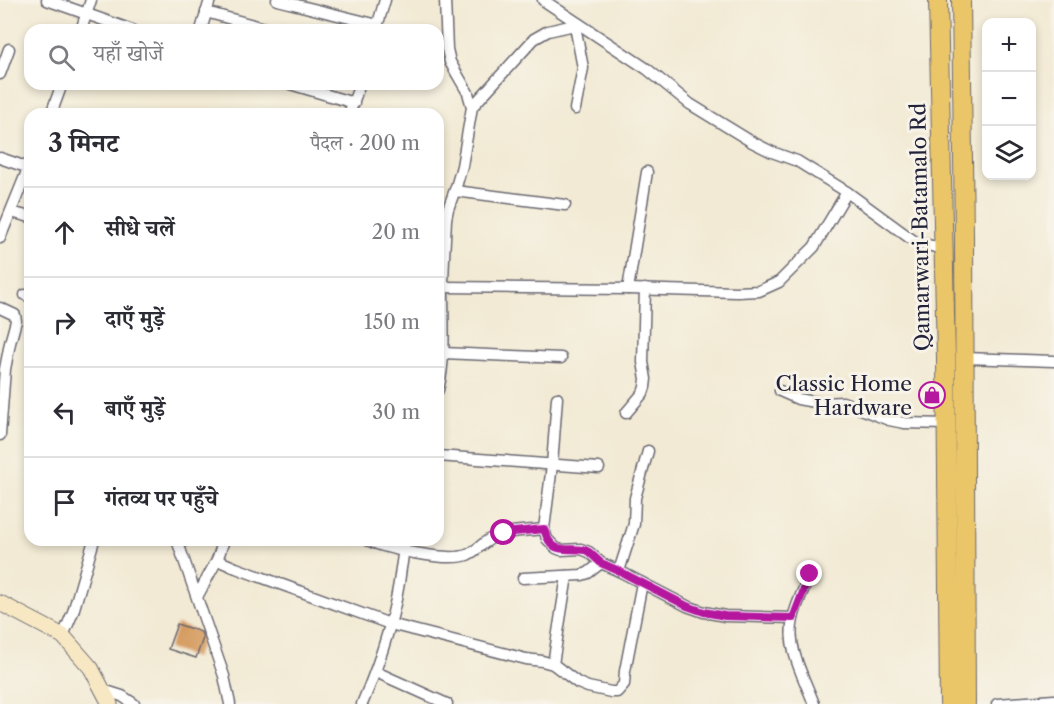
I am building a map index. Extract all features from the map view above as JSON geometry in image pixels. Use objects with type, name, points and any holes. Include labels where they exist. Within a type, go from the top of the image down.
[{"type":"main road","name":"Qamarwari-Batamalo Rd","points":[[938,0],[949,704]]},
{"type":"main road","name":"Qamarwari-Batamalo Rd","points":[[961,0],[966,704]]},
{"type":"street","points":[[47,0],[115,24]]},
{"type":"street","points":[[83,24],[91,0]]},
{"type":"street","points":[[203,24],[210,0]]},
{"type":"street","points":[[277,0],[304,4],[365,24]]},
{"type":"street","points":[[378,24],[385,0]]},
{"type":"street","points":[[444,210],[455,190],[462,166],[472,107],[468,93],[454,71],[448,55],[445,0]]},
{"type":"street","points":[[543,0],[577,25],[647,69],[690,104],[752,142],[797,161],[847,192],[914,241],[942,249]]},
{"type":"street","points":[[206,12],[249,24]]},
{"type":"street","points":[[472,107],[534,39],[548,32],[577,25]]},
{"type":"street","points":[[575,110],[583,68],[577,25]]},
{"type":"street","points":[[0,74],[9,49]]},
{"type":"street","points":[[53,108],[60,90]]},
{"type":"street","points":[[305,90],[350,108]]},
{"type":"street","points":[[352,108],[358,90]]},
{"type":"street","points":[[0,158],[24,165]]},
{"type":"street","points":[[628,289],[647,172]]},
{"type":"street","points":[[0,238],[24,179]]},
{"type":"street","points":[[455,190],[565,205]]},
{"type":"street","points":[[444,287],[759,291],[779,282],[814,247],[847,192]]},
{"type":"street","points":[[11,212],[24,215]]},
{"type":"street","points":[[626,413],[643,393],[645,387],[643,362],[645,289]]},
{"type":"street","points":[[0,308],[15,315],[16,321],[5,369],[0,435]]},
{"type":"street","points":[[444,353],[561,358]]},
{"type":"street","points":[[964,358],[1054,361]]},
{"type":"street","points":[[780,391],[809,401],[843,402],[889,420],[904,423],[946,424]]},
{"type":"street","points":[[557,398],[544,529],[547,539],[556,548],[585,550],[601,563],[687,606],[704,612],[725,616],[793,618]]},
{"type":"street","points":[[619,571],[634,524],[635,498],[648,451]]},
{"type":"street","points":[[444,456],[599,468]]},
{"type":"street","points":[[408,546],[455,557],[467,555],[493,537],[504,533],[544,529]]},
{"type":"street","points":[[63,636],[73,612],[92,546]]},
{"type":"street","points":[[179,546],[224,676],[230,704]]},
{"type":"street","points":[[197,597],[222,546]]},
{"type":"street","points":[[362,704],[376,672],[390,624],[404,546]]},
{"type":"street","points":[[217,560],[390,624],[553,664],[578,683],[611,692],[617,692],[624,684],[642,583]]},
{"type":"street","points":[[523,578],[588,573],[601,563]]},
{"type":"street","points":[[810,574],[793,618],[791,635],[793,648],[814,704]]},
{"type":"street","points":[[553,664],[567,576]]},
{"type":"street","points":[[0,603],[63,636],[91,668],[106,697],[122,696],[134,704]]},
{"type":"street","points":[[376,672],[447,704]]},
{"type":"street","points":[[997,704],[1054,700]]},
{"type":"building","points":[[177,624],[201,632],[203,638],[196,658],[168,649]]},
{"type":"place","name":"Classic Home Hardware","points":[[932,395]]},
{"type":"route","points":[[504,533],[544,529],[547,539],[556,548],[585,550],[601,563],[687,606],[725,616],[793,618],[810,574]]}]
